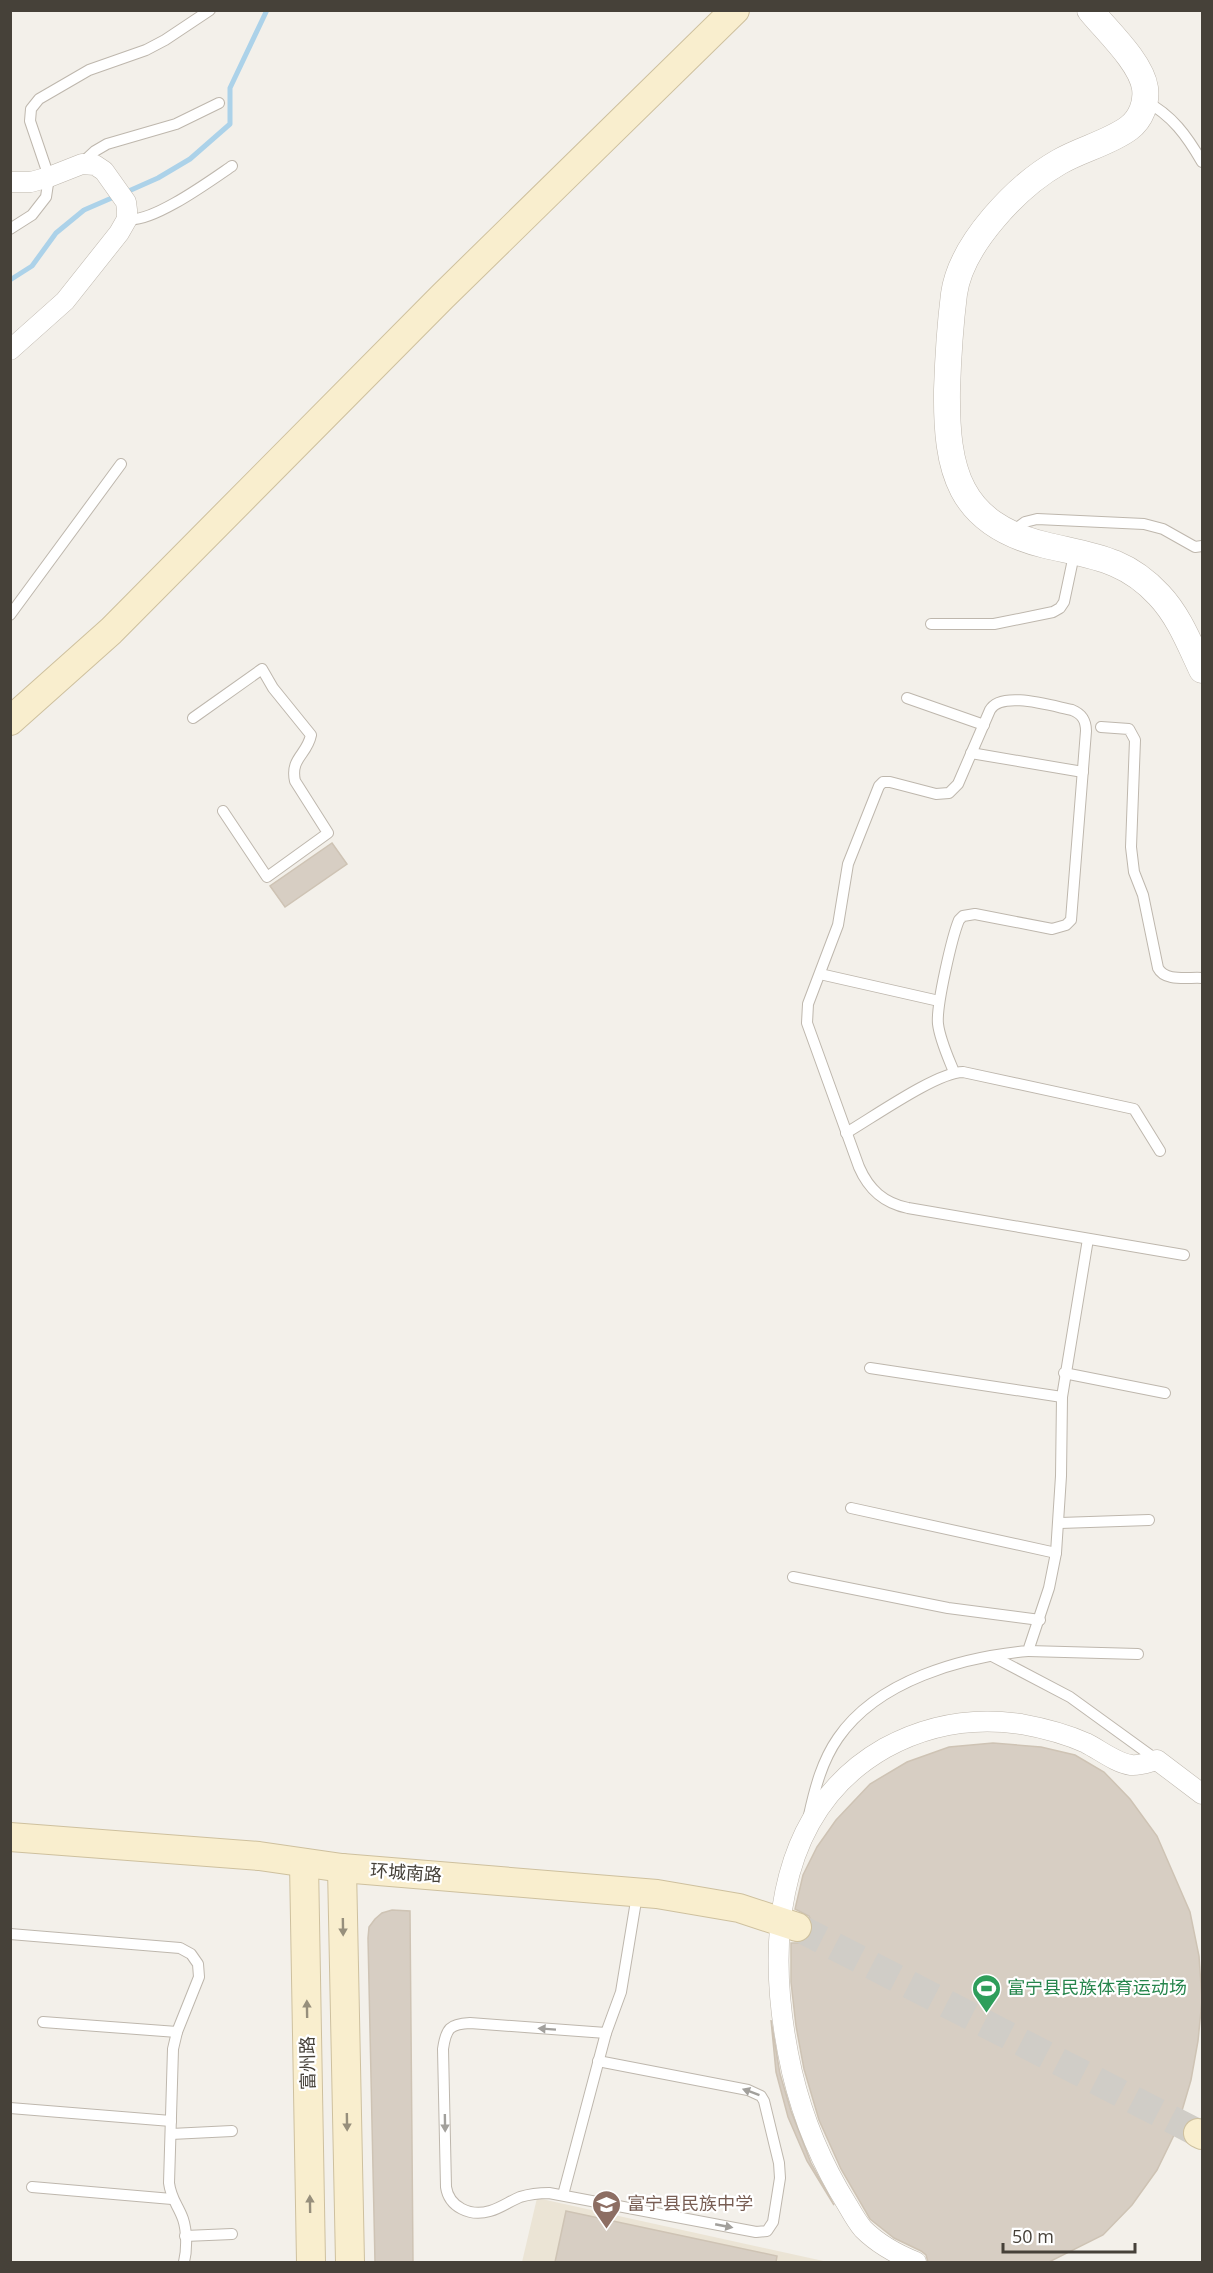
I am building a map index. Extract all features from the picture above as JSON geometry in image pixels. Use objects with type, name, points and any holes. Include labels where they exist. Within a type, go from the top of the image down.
[{"type":"main road","points":[[10,721],[111,631],[442,297],[735,10]]},
{"type":"main road","name":"环城南路","points":[[10,1837],[259,1856],[342,1868],[637,1892],[719,1904],[789,1924]]},
{"type":"main road","name":"富州路","points":[[304,1863],[311,2262]]},
{"type":"main road","name":"富州路","points":[[342,1868],[350,2262]]},
{"type":"street","points":[[1090,10],[1137,68],[1145,89],[1142,112],[1128,129],[1058,162],[1012,199],[977,242],[958,278],[950,335],[947,402],[950,457],[956,477],[971,502],[992,523],[1010,533],[1037,543],[1095,555],[1115,563],[1160,595],[1203,670]]},
{"type":"street","points":[[10,182],[31,182],[82,164],[95,165],[104,171],[126,202],[127,219],[119,233],[65,301],[10,350]]},
{"type":"street","points":[[916,2262],[886,2248],[860,2226],[828,2170],[814,2139],[794,2078],[781,2015],[777,1952],[789,1924],[790,1876],[805,1833],[816,1813],[830,1794],[860,1765],[896,1742],[935,1727],[977,1722],[1020,1724],[1063,1734],[1124,1764],[1142,1764],[1157,1760],[1203,1794]]},
{"type":"lane","points":[[10,229],[32,215],[40,207],[45,197],[49,177],[30,121],[31,110],[39,99],[89,70],[146,50],[210,10]]},
{"type":"lane","points":[[1145,101],[1174,121],[1203,162]]},
{"type":"lane","points":[[82,164],[106,144],[176,124],[219,103]]},
{"type":"lane","points":[[127,219],[144,219],[189,194],[232,166]]},
{"type":"lane","points":[[10,615],[121,464]]},
{"type":"lane","points":[[1010,533],[1025,522],[1037,519],[1144,524],[1163,530],[1195,547],[1203,546]]},
{"type":"lane","points":[[931,624],[994,624],[1053,612],[1064,602],[1075,550]]},
{"type":"lane","points":[[193,718],[262,669],[273,688],[311,735],[309,746],[296,761],[293,771],[295,781],[328,833],[267,877],[223,811]]},
{"type":"lane","points":[[907,698],[984,725]]},
{"type":"lane","points":[[954,1072],[938,1027],[939,1001],[957,925],[963,916],[975,915],[1052,929],[1066,925],[1071,920],[1086,731],[1086,724],[1079,713],[1072,710],[1004,699],[993,705],[958,784],[950,793],[936,794],[890,782],[879,786],[849,864],[838,925],[808,1004],[807,1023],[846,1133],[867,1182],[877,1195],[892,1203],[1184,1255]]},
{"type":"lane","points":[[1101,727],[1129,729],[1135,740],[1131,847],[1134,872],[1144,901],[1158,968],[1161,974],[1167,977],[1203,978]]},
{"type":"lane","points":[[971,753],[1083,772]]},
{"type":"lane","points":[[820,974],[939,1001]]},
{"type":"lane","points":[[846,1133],[937,1079],[954,1072],[1134,1109],[1160,1151]]},
{"type":"lane","points":[[1028,1651],[1040,1620],[1056,1553],[1060,1523],[1064,1373],[1088,1239]]},
{"type":"lane","points":[[870,1368],[1062,1397]]},
{"type":"lane","points":[[1064,1373],[1165,1393]]},
{"type":"lane","points":[[851,1508],[1056,1553]]},
{"type":"lane","points":[[1060,1523],[1149,1520]]},
{"type":"lane","points":[[793,1577],[948,1608],[1040,1620]]},
{"type":"lane","points":[[805,1833],[819,1774],[838,1738],[852,1721],[886,1694],[944,1668],[992,1655],[1028,1651],[1138,1654]]},
{"type":"lane","points":[[992,1655],[1070,1697],[1157,1760]]},
{"type":"lane","points":[[563,2195],[606,2033],[621,1992],[637,1892]]},
{"type":"lane","points":[[10,1934],[180,1948],[191,1954],[198,1964],[199,1977],[177,2032],[172,2057],[169,2183],[172,2199],[183,2220],[184,2262]]},
{"type":"lane","points":[[43,2022],[177,2032]]},
{"type":"lane","points":[[598,2061],[748,2090],[761,2096],[766,2107],[780,2171],[773,2222],[767,2231],[756,2232],[563,2195],[534,2193],[494,2210],[478,2213],[462,2210],[450,2200],[446,2187],[445,2038],[450,2028],[459,2023],[471,2023],[606,2033]]},
{"type":"lane","points":[[10,2108],[171,2121]]},
{"type":"lane","points":[[171,2134],[232,2131]]},
{"type":"lane","points":[[32,2187],[172,2199]]},
{"type":"lane","points":[[185,2236],[232,2234]]},
{"type":"shaded area","name":"富宁县民族中学","points":[[537,2198],[828,2262],[522,2262]]},
{"type":"building","points":[[332,843],[347,864],[285,907],[270,886]]},
{"type":"building","name":"富宁县民族体育运动场","points":[[993,1743],[1041,1747],[1075,1755],[1104,1772],[1130,1799],[1157,1836],[1190,1912],[1199,1956],[1202,2000],[1198,2041],[1191,2080],[1176,2131],[1157,2170],[1132,2205],[1103,2235],[1049,2262],[928,2262],[926,2255],[921,2251],[894,2238],[870,2219],[841,2169],[819,2120],[804,2069],[791,1982],[791,1943],[808,1940],[813,1924],[809,1916],[795,1909],[803,1875],[817,1847],[836,1820],[870,1784],[907,1762],[949,1747]]},
{"type":"building","points":[[392,1910],[410,1911],[413,2262],[375,2262],[368,1938],[369,1927],[375,1919],[382,1913]]},
{"type":"building","points":[[771,2020],[780,2074],[791,2111],[811,2163],[834,2205],[807,2161],[788,2117],[776,2072]]},
{"type":"building","name":"富宁县民族中学","points":[[566,2211],[777,2256],[776,2262],[555,2262]]},
{"type":"waterway","points":[[131,190],[158,178],[190,159],[230,124],[230,88],[267,10]]},
{"type":"waterway","points":[[10,280],[32,266],[56,233],[84,210],[114,197]]},
{"type":"tunnel","points":[[797,1927],[1198,2133]]},
{"type":"place","name":"富宁县民族体育运动场","points":[[986,2014]]},
{"type":"place","name":"富宁县民族中学","points":[[606,2230]]}]
